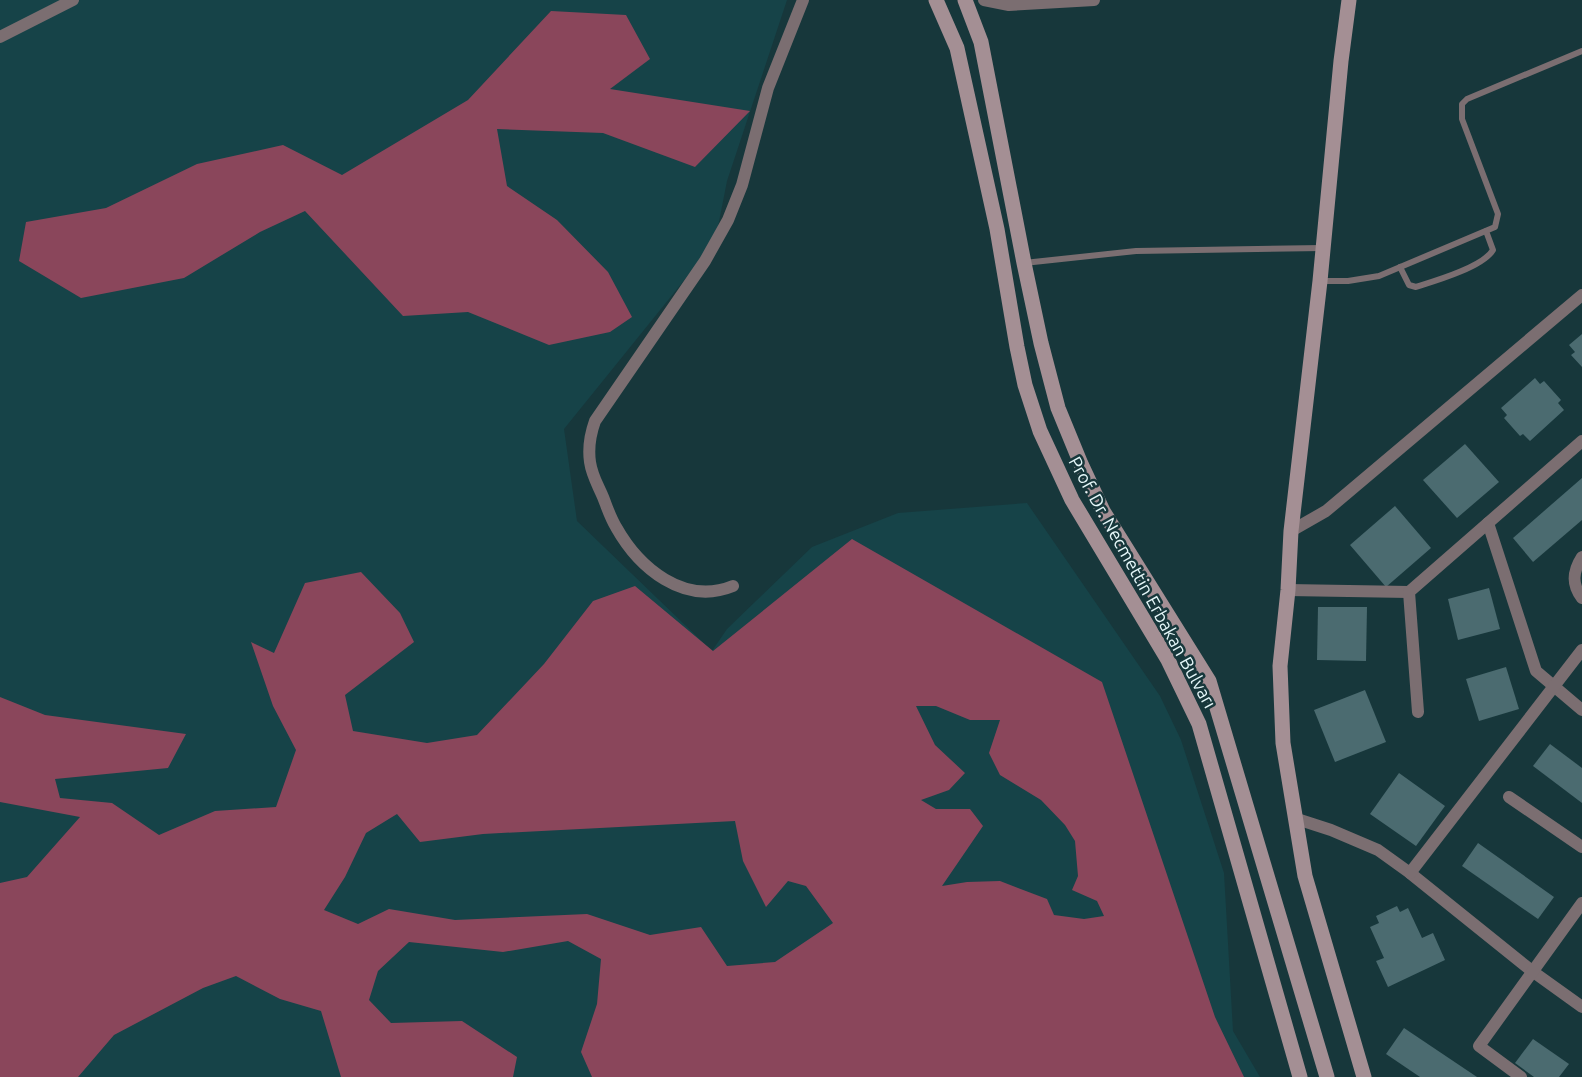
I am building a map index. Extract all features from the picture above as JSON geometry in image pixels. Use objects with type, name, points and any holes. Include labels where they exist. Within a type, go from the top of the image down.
[{"type":"main road","name":"Prof. Dr. Necmettin Erbakan Bulvarı","points":[[936,0],[957,48],[997,229],[1025,385],[1040,431],[1072,500],[1168,660],[1199,724],[1300,1077]]},
{"type":"main road","name":"Prof. Dr. Necmettin Erbakan Bulvarı","points":[[965,0],[981,42],[1024,263],[1058,408],[1103,511],[1209,681],[1327,1077]]},
{"type":"main road","points":[[1349,0],[1291,531],[1288,590],[1280,666],[1283,743],[1305,876],[1364,1077]]},
{"type":"street","points":[[0,37],[73,0]]},
{"type":"street","points":[[733,586],[713,592],[685,590],[643,562],[622,538],[608,511],[592,474],[590,440],[595,421],[705,261],[728,220],[742,185],[768,88],[803,0]]},
{"type":"street","points":[[984,0],[1009,5],[1094,0]]},
{"type":"street","points":[[1291,531],[1326,511],[1582,295]]},
{"type":"street","points":[[1288,590],[1409,592],[1582,441]]},
{"type":"street","points":[[1488,523],[1536,671],[1582,710]]},
{"type":"street","points":[[1582,557],[1576,566],[1574,578],[1575,586],[1582,598]]},
{"type":"street","points":[[1409,592],[1418,712]]},
{"type":"street","points":[[1410,873],[1582,650]]},
{"type":"street","points":[[1509,797],[1582,847]]},
{"type":"street","points":[[1297,819],[1331,830],[1378,850],[1532,971],[1582,1007]]},
{"type":"street","points":[[1521,1077],[1479,1046],[1582,903]]},
{"type":"lane","points":[[1320,281],[1367,279],[1495,227],[1498,214],[1462,119],[1462,104],[1473,96],[1582,51]]},
{"type":"lane","points":[[1400,267],[1409,285],[1416,287],[1477,263],[1490,256],[1493,250],[1486,231]]},
{"type":"lane","points":[[1024,263],[1136,251],[1323,248]]},
{"type":"shaded area","points":[[0,0],[787,0],[727,181],[715,242],[564,429],[577,521],[712,651],[727,629],[812,547],[898,513],[1027,503],[1160,696],[1181,740],[1224,873],[1233,1031],[1260,1077],[0,1077]]},
{"type":"shaded area","points":[[551,11],[626,15],[650,59],[610,89],[750,111],[695,167],[603,133],[497,129],[507,186],[557,220],[608,272],[632,317],[610,332],[549,345],[468,312],[403,316],[305,211],[260,232],[184,278],[81,298],[19,261],[26,222],[106,208],[197,164],[283,145],[342,175],[468,100]]},
{"type":"shaded area","points":[[852,539],[1102,682],[1215,1017],[1244,1077],[592,1077],[581,1052],[597,1004],[601,959],[568,941],[503,952],[409,942],[378,971],[369,1000],[391,1023],[462,1021],[517,1057],[513,1077],[341,1077],[321,1011],[280,999],[236,976],[203,988],[114,1035],[78,1077],[0,1077],[0,883],[27,877],[80,817],[0,802],[0,697],[45,715],[186,734],[168,768],[55,779],[60,798],[112,803],[159,835],[215,811],[276,807],[296,750],[273,706],[251,642],[274,653],[305,583],[361,572],[400,613],[414,642],[345,695],[353,731],[427,743],[477,735],[544,664],[593,601],[635,586],[713,651]],"holes":[[[916,706],[936,706],[970,720],[1000,720],[989,753],[1000,775],[1041,800],[1065,825],[1075,841],[1078,876],[1072,890],[1097,901],[1104,916],[1084,919],[1054,915],[1047,899],[1000,881],[967,882],[942,886],[983,826],[970,809],[936,809],[921,800],[949,790],[965,773],[935,745]],[[397,814],[420,842],[483,834],[735,821],[743,861],[766,907],[788,881],[806,886],[833,923],[775,962],[727,966],[701,927],[650,935],[587,914],[455,920],[389,909],[358,924],[324,910],[345,877],[366,833]]]},
{"type":"building","points":[[1582,334],[1582,367],[1571,355],[1575,352],[1569,345]]},
{"type":"building","points":[[1535,378],[1540,384],[1544,381],[1561,400],[1558,403],[1564,410],[1530,441],[1523,434],[1520,436],[1504,418],[1507,415],[1501,408]]},
{"type":"building","points":[[1465,444],[1499,482],[1457,518],[1423,480]]},
{"type":"building","points":[[1582,478],[1582,520],[1533,562],[1513,538]]},
{"type":"building","points":[[1395,506],[1431,548],[1386,587],[1350,545]]},
{"type":"building","points":[[1489,588],[1500,629],[1458,640],[1448,599]]},
{"type":"building","points":[[1318,607],[1367,607],[1366,661],[1317,660]]},
{"type":"building","points":[[1506,667],[1519,709],[1479,721],[1466,679]]},
{"type":"building","points":[[1365,690],[1386,742],[1335,762],[1314,710]]},
{"type":"building","points":[[1550,744],[1582,768],[1582,803],[1533,766]]},
{"type":"building","points":[[1399,773],[1445,806],[1416,846],[1370,814]]},
{"type":"building","points":[[1478,843],[1554,897],[1538,919],[1462,866]]},
{"type":"building","points":[[1397,906],[1400,912],[1408,908],[1422,938],[1433,933],[1445,960],[1388,987],[1376,961],[1384,958],[1370,927],[1379,923],[1376,916]]},
{"type":"building","points":[[1404,1028],[1477,1077],[1420,1077],[1386,1054]]},
{"type":"building","points":[[1533,1039],[1569,1064],[1559,1077],[1534,1077],[1515,1063]]}]
